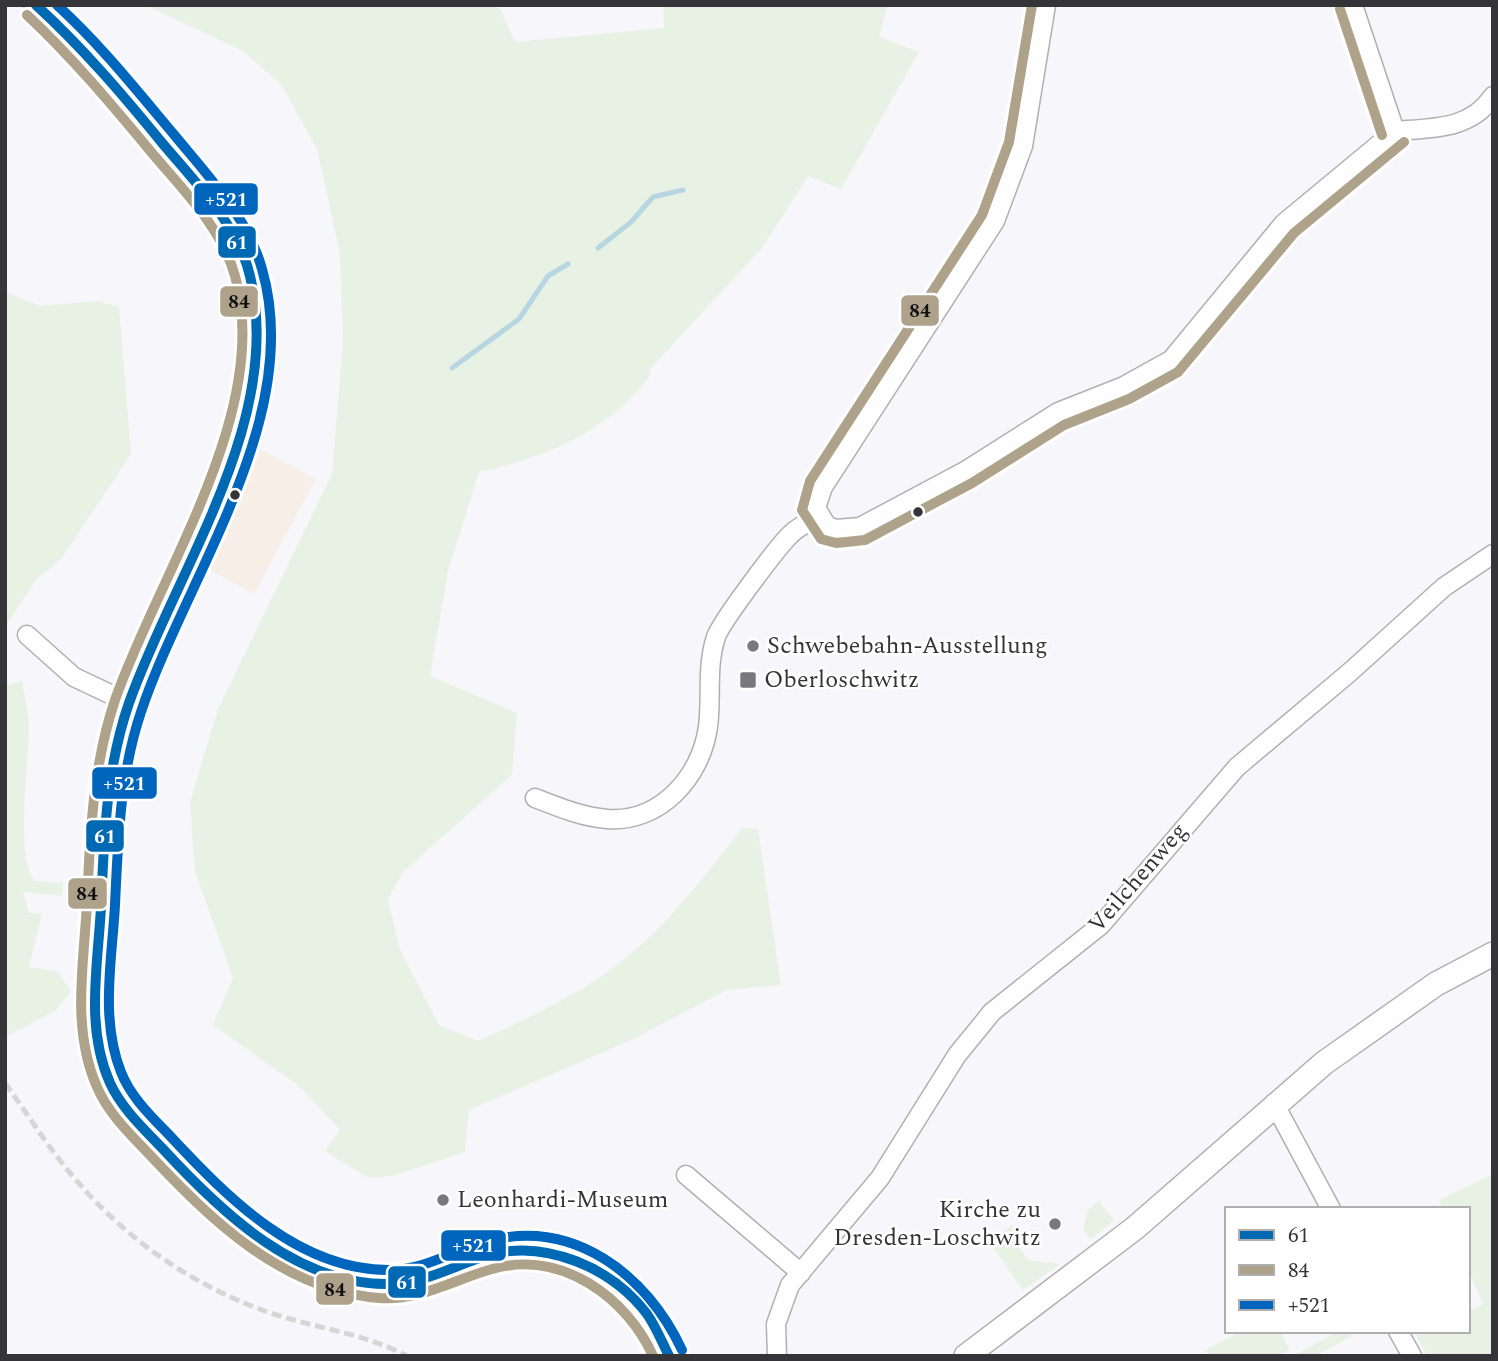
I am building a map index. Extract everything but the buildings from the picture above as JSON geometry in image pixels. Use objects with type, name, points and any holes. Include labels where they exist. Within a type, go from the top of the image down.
[{"type":"main road","points":[[36,5],[73,38],[107,75],[223,219],[251,279],[256,314],[255,350],[238,438],[220,491],[129,703],[112,761],[105,805],[94,1005],[100,1059],[122,1105],[232,1219],[252,1234],[300,1260],[358,1280],[381,1284],[419,1282],[501,1252],[529,1251],[558,1255],[585,1265],[612,1281],[639,1304],[651,1320],[669,1356]]},
{"type":"main road","points":[[965,1356],[1135,1228],[1275,1103],[1372,1027],[1436,984],[1493,954]]},
{"type":"street","points":[[1046,5],[1023,146],[995,221],[823,486],[816,508],[819,517],[836,529],[860,527],[926,494],[1058,412],[1124,386],[1171,360],[1265,242],[1395,131],[1462,123],[1485,108],[1493,96]]},
{"type":"street","points":[[1353,5],[1395,131]]},
{"type":"street","points":[[535,799],[576,813],[621,819],[651,810],[672,797],[690,776],[702,749],[708,724],[709,662],[717,634],[790,535],[819,517]]},
{"type":"street","name":"Veilchenweg","points":[[777,1356],[776,1324],[790,1285],[880,1178],[957,1055],[992,1012],[1101,925],[1237,767],[1444,587],[1493,554]]},
{"type":"street","points":[[27,635],[74,677],[129,703]]},
{"type":"street","points":[[1275,1103],[1330,1207]]},
{"type":"street","points":[[686,1175],[801,1273]]},
{"type":"street","points":[[1399,1333],[1412,1356]]},
{"type":"shaded area","points":[[260,449],[316,479],[254,594],[206,568]]},
{"type":"green space","points":[[145,5],[498,5],[515,42],[664,28],[663,5],[888,5],[879,37],[919,52],[841,189],[808,176],[762,248],[649,370],[651,374],[616,412],[596,427],[552,450],[479,472],[448,571],[430,676],[517,713],[512,775],[403,872],[388,899],[400,950],[439,1025],[478,1041],[553,1005],[606,973],[640,946],[671,914],[701,881],[742,828],[758,829],[781,985],[727,990],[629,1041],[469,1110],[465,1152],[392,1176],[368,1178],[325,1151],[340,1130],[300,1087],[213,1025],[233,978],[195,872],[190,802],[218,709],[332,474],[343,341],[340,254],[317,149],[281,84],[241,50]]},
{"type":"green space","points":[[5,292],[40,306],[98,301],[119,307],[131,454],[62,558],[36,580],[5,627]]},
{"type":"green space","points":[[22,680],[29,728],[24,834],[29,872],[36,881],[63,883],[62,896],[23,892],[29,913],[42,914],[29,967],[58,972],[71,992],[55,1011],[5,1037],[5,686]]},
{"type":"green space","points":[[1493,1174],[1493,1356],[1427,1356],[1415,1333],[1470,1333],[1470,1310],[1483,1304],[1470,1274],[1470,1207],[1442,1207],[1439,1200]]},
{"type":"green space","points":[[1099,1201],[1114,1220],[1091,1239],[1083,1230],[1087,1211]]},
{"type":"green space","points":[[1012,1225],[1016,1243],[1028,1260],[1060,1264],[1023,1290],[990,1243]]},
{"type":"green space","points":[[1237,1333],[1281,1333],[1290,1350],[1278,1356],[1209,1356],[1206,1350]]},
{"type":"green space","points":[[1335,1333],[1350,1333],[1352,1336],[1315,1356],[1293,1356]]},
{"type":"waterway","points":[[598,248],[631,222],[653,197],[683,190]]},
{"type":"waterway","points":[[452,368],[519,319],[548,276],[568,264]]},
{"type":"railway","points":[[5,1083],[54,1152],[91,1197],[135,1238],[159,1256],[183,1272],[237,1300],[283,1317],[372,1341],[407,1356]]},
{"type":"transit line","name":"61","points":[[36,5],[118,90],[202,189],[226,222],[236,239],[250,276],[257,330],[252,385],[239,440],[220,494],[129,703],[115,753],[105,830],[95,996],[98,1040],[110,1083],[134,1118],[210,1197],[264,1241],[293,1259],[324,1273],[356,1281],[390,1284],[416,1280],[489,1255],[511,1251],[555,1255],[576,1261],[616,1283],[647,1314],[669,1356]]},
{"type":"transit line","name":"+521","points":[[57,5],[89,36],[133,86],[214,183],[237,215],[256,250],[262,269],[271,325],[268,382],[254,439],[235,495],[161,660],[141,712],[128,759],[119,832],[109,989],[111,1031],[125,1081],[150,1115],[217,1184],[268,1227],[296,1244],[326,1258],[357,1267],[390,1270],[415,1267],[488,1241],[520,1236],[550,1238],[578,1246],[604,1259],[628,1276],[649,1298],[682,1350]]},
{"type":"transit line","name":"84","points":[[1032,5],[1009,142],[982,215],[810,481],[802,510],[821,539],[836,543],[865,540],[972,483],[1064,425],[1129,399],[1178,372],[1294,233],[1404,142]]},
{"type":"transit line","name":"84","points":[[1340,9],[1382,135]]},
{"type":"transit line","name":"84","points":[[27,15],[92,82],[211,226],[229,258],[235,276],[243,328],[238,381],[225,436],[205,492],[115,700],[102,749],[91,826],[81,996],[84,1042],[97,1087],[119,1122],[197,1203],[251,1248],[311,1281],[344,1292],[395,1298],[424,1292],[496,1268],[545,1266],[568,1273],[610,1298],[642,1335],[653,1356]]},
{"type":"place","name":"Schwebebahn-Ausstellung","points":[[753,646]]},
{"type":"place","name":"Oberloschwitz","points":[[748,680]]},
{"type":"place","name":"Leonhardi-Museum","points":[[443,1200]]},
{"type":"place","name":"Kirche zu Dresden-Loschwitz","points":[[1055,1224]]}]
